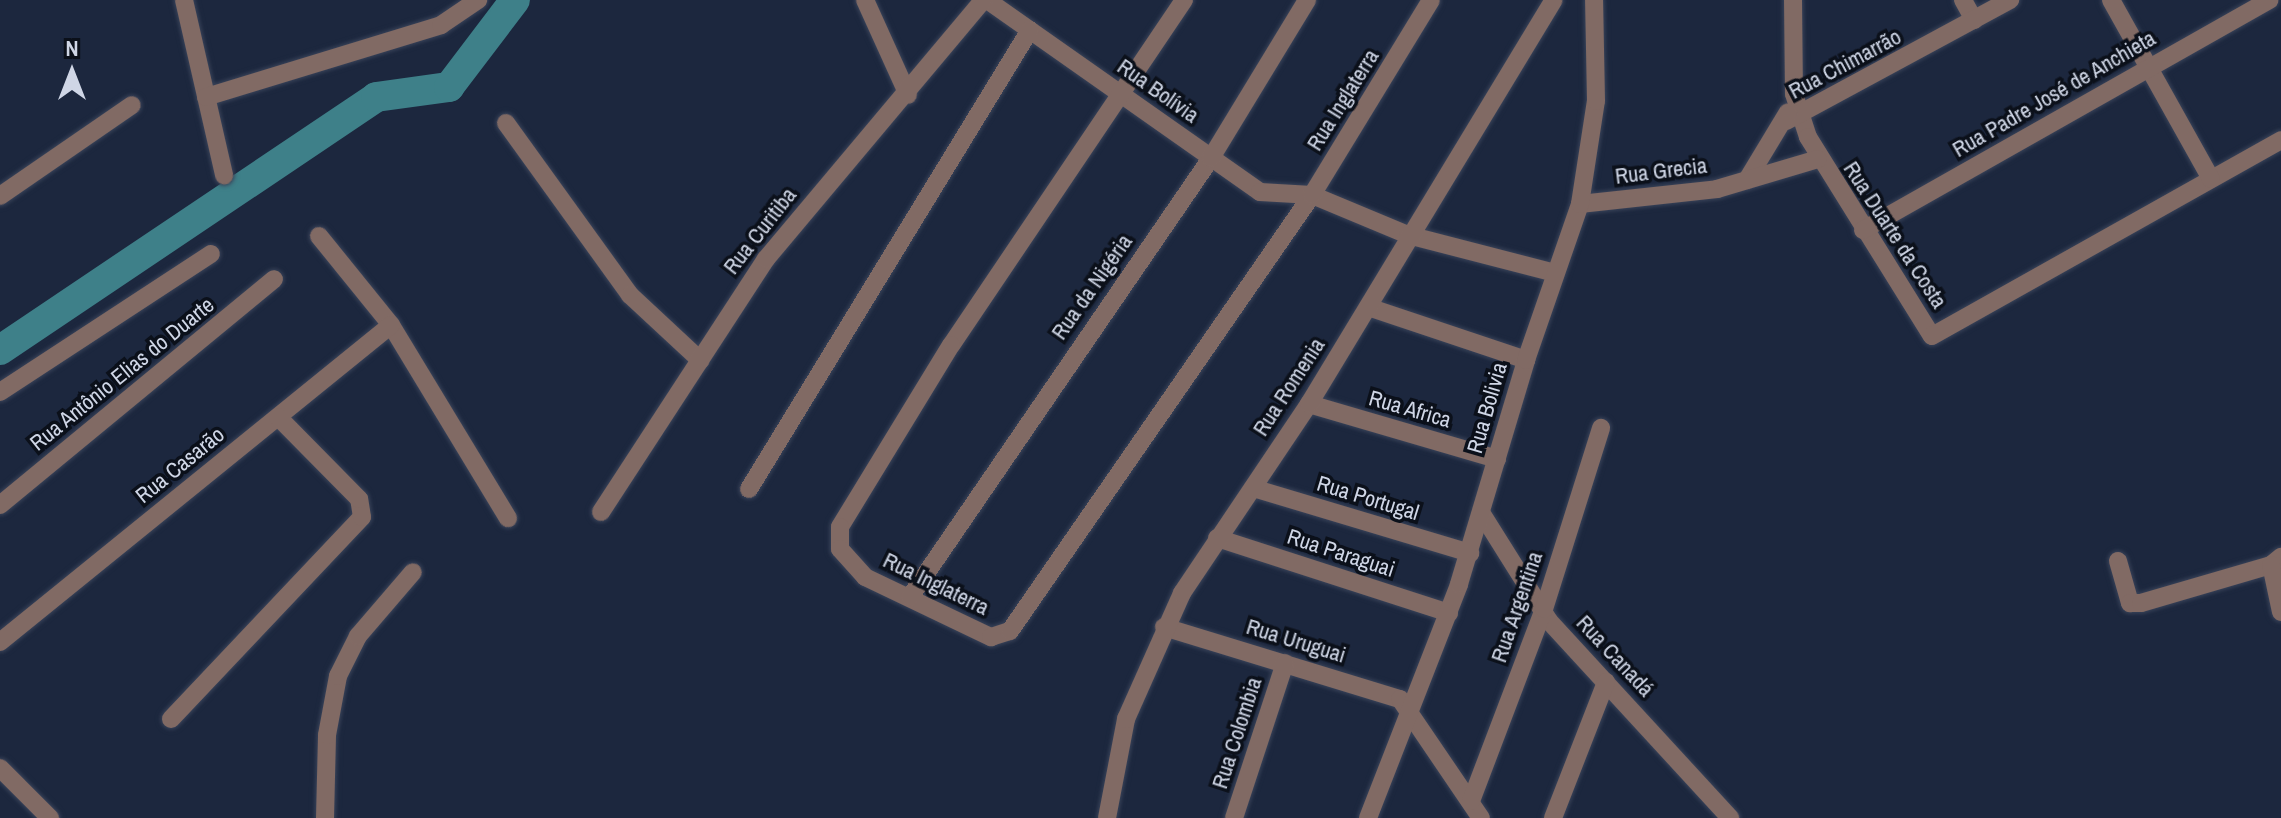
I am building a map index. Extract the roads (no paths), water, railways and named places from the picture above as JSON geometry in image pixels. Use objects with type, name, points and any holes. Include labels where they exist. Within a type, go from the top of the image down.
[{"type":"street","points":[[184,0],[224,175]]},
{"type":"street","points":[[206,97],[441,25],[478,0]]},
{"type":"street","points":[[865,0],[908,95]]},
{"type":"street","name":"Rua Inglaterra","points":[[1184,0],[928,381],[840,527],[840,549],[853,568],[983,634],[998,637],[1010,631],[1312,195],[1431,0]]},
{"type":"street","name":"Rua da Nigéria","points":[[910,597],[1211,158],[1307,0]]},
{"type":"street","name":"Rua Romenia","points":[[1107,818],[1126,719],[1164,627],[1217,538],[1309,404],[1408,235],[1470,146],[1554,0]]},
{"type":"street","name":"Rua Bolivia","points":[[1368,818],[1470,553],[1526,360],[1580,204],[1594,136],[1594,0]]},
{"type":"street","points":[[1793,0],[1793,119],[1818,159]]},
{"type":"street","points":[[1963,0],[1974,20]]},
{"type":"street","name":"Rua Chimarrão","points":[[1793,119],[2010,0]]},
{"type":"street","points":[[2111,0],[2211,179],[2281,140]]},
{"type":"street","name":"Rua Padre José de Anchieta","points":[[1863,230],[2269,0]]},
{"type":"street","name":"Rua Curitiba","points":[[601,512],[796,220],[908,95],[977,3]]},
{"type":"street","name":"Rua Bolívia","points":[[977,3],[1030,30],[1260,192],[1312,195],[1408,235],[1555,273]]},
{"type":"street","points":[[749,489],[1030,30]]},
{"type":"street","points":[[0,196],[132,105]]},
{"type":"street","points":[[1747,180],[1793,119]]},
{"type":"street","points":[[506,123],[630,295],[700,360]]},
{"type":"street","name":"Rua Grecia","points":[[1580,204],[1673,196],[1747,180],[1818,159]]},
{"type":"street","name":"Rua Duarte da Costa","points":[[1818,159],[1933,336],[2211,179]]},
{"type":"street","points":[[319,236],[391,325],[508,518]]},
{"type":"street","points":[[0,392],[211,254]]},
{"type":"street","name":"Rua Antônio Elias do Duarte","points":[[0,505],[274,279]]},
{"type":"street","points":[[1368,307],[1526,360]]},
{"type":"street","name":"Rua Casarão","points":[[0,642],[391,325]]},
{"type":"street","name":"Rua Africa","points":[[1309,404],[1497,459]]},
{"type":"street","points":[[171,719],[362,517],[359,499],[278,417]]},
{"type":"street","name":"Rua Argentina","points":[[1471,801],[1544,609],[1601,428]]},
{"type":"street","name":"Rua Portugal","points":[[1253,488],[1470,553]]},
{"type":"street","name":"Rua Canadá","points":[[1482,514],[1544,609],[1730,818]]},
{"type":"street","name":"Rua Paraguai","points":[[1217,538],[1449,613]]},
{"type":"street","points":[[2118,561],[2130,603],[2141,603],[2276,561],[2281,612]]},
{"type":"street","points":[[325,818],[327,735],[338,676],[358,636],[413,572]]},
{"type":"street","name":"Rua Uruguai","points":[[1164,627],[1393,696],[1410,707]]},
{"type":"street","name":"Rua Colombia","points":[[1234,818],[1285,663]]},
{"type":"street","points":[[1553,818],[1606,682]]},
{"type":"street","points":[[1410,707],[1481,818]]},
{"type":"street","points":[[0,768],[50,818]]},
{"type":"waterway","points":[[0,350],[376,97],[449,87],[515,0]]}]
